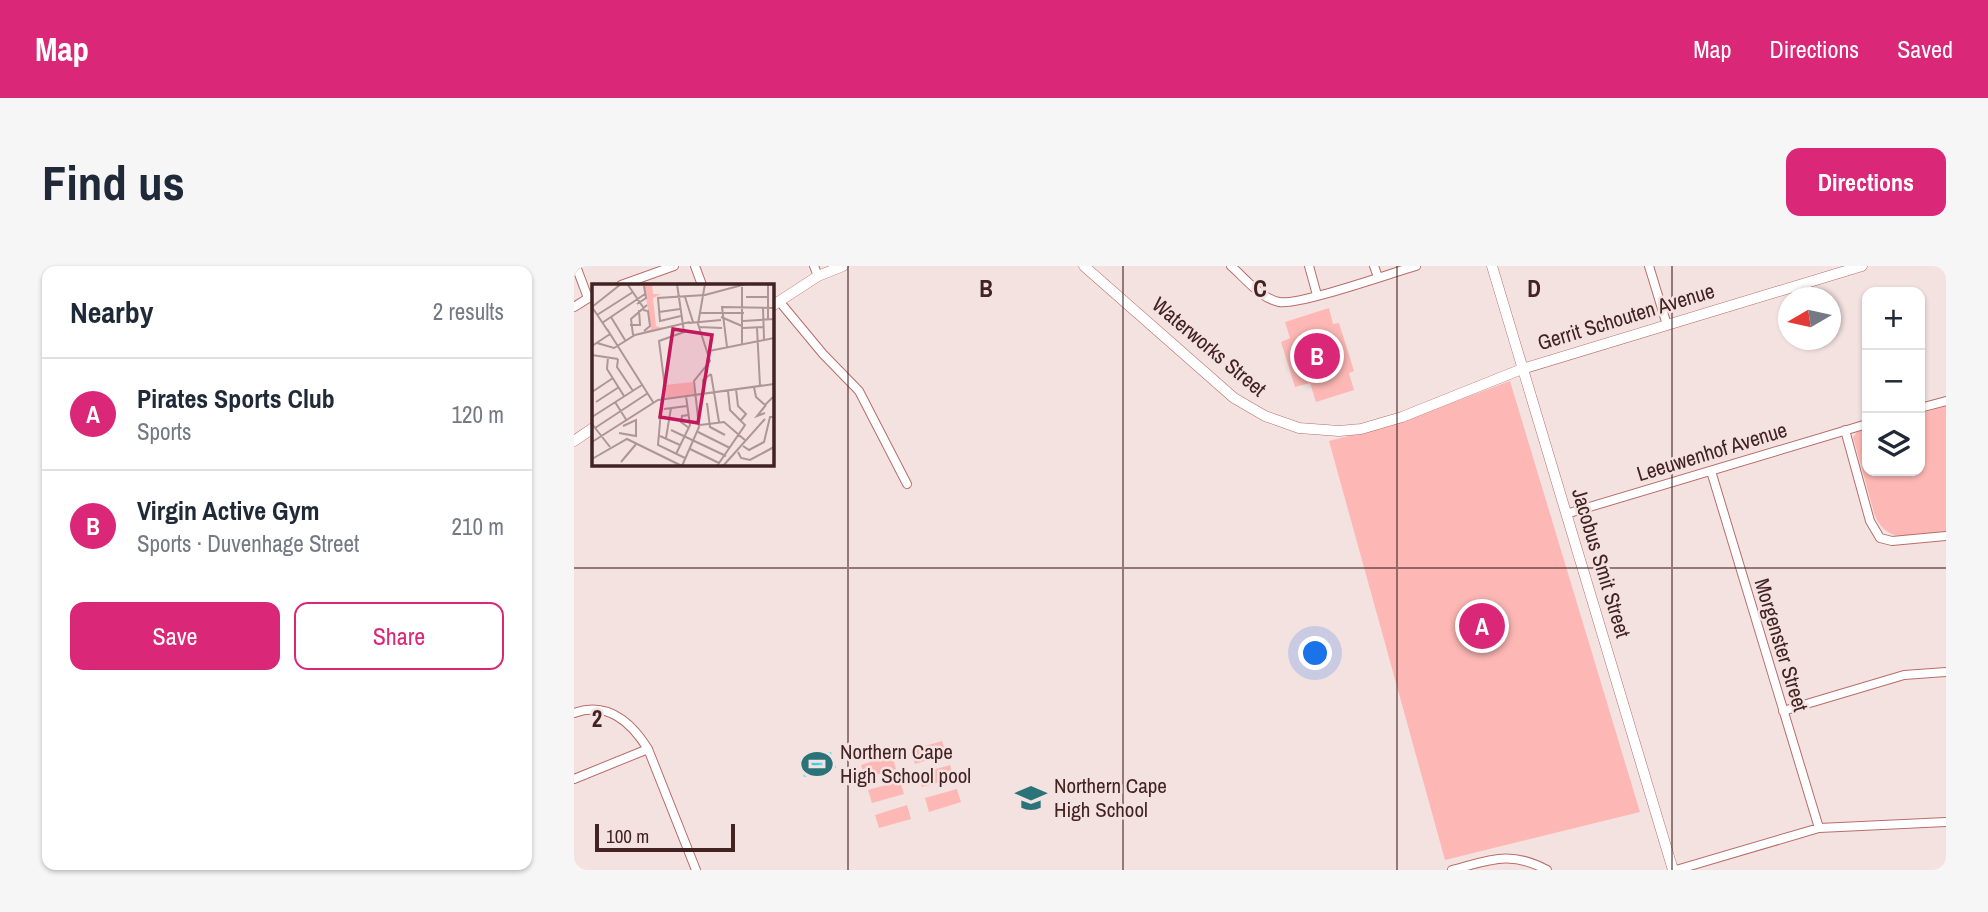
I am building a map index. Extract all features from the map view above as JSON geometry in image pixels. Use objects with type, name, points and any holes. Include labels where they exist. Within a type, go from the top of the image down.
[{"type":"street","points":[[574,307],[591,297],[576,266]]},
{"type":"street","points":[[624,284],[674,266]]},
{"type":"street","points":[[695,266],[702,284]]},
{"type":"street","points":[[843,266],[816,271],[776,304],[859,391],[907,484]]},
{"type":"street","name":"Waterworks Street","points":[[1084,266],[1234,398],[1265,416],[1299,428],[1339,431],[1380,425],[1522,369]]},
{"type":"street","points":[[1231,266],[1262,293],[1277,302],[1292,302],[1416,266]]},
{"type":"street","points":[[1309,266],[1317,295]]},
{"type":"street","points":[[1374,266],[1378,277]]},
{"type":"street","name":"Jacobus Smit Street","points":[[1492,266],[1674,870]]},
{"type":"street","points":[[1649,266],[1667,325]]},
{"type":"street","name":"Gerrit Schouten Avenue","points":[[1522,369],[1862,266]]},
{"type":"street","points":[[1925,407],[1946,401]]},
{"type":"street","name":"Leeuwenhof Avenue","points":[[1566,514],[1862,425]]},
{"type":"street","points":[[574,441],[592,429]]},
{"type":"street","points":[[1845,430],[1870,521],[1877,534],[1884,540],[1892,541],[1946,536]]},
{"type":"street","name":"Morgenster Street","points":[[1711,471],[1819,828]]},
{"type":"street","points":[[1783,711],[1904,675],[1946,671]]},
{"type":"street","points":[[574,712],[594,709],[616,714],[627,721],[638,734],[648,750],[696,870]]},
{"type":"street","points":[[574,779],[648,750]]},
{"type":"street","points":[[1674,870],[1819,828],[1946,822]]},
{"type":"street","points":[[1452,870],[1503,857],[1521,859],[1547,870]]},
{"type":"shaded area","points":[[1329,308],[1333,324],[1339,323],[1354,371],[1349,373],[1354,390],[1316,402],[1310,383],[1295,387],[1281,342],[1290,338],[1285,322]]},
{"type":"shaded area","points":[[1510,381],[1640,812],[1445,860],[1329,441],[1398,423]]},
{"type":"shaded area","points":[[1946,406],[1946,532],[1905,537],[1888,532],[1881,526],[1875,516],[1864,476],[1925,476],[1925,412]]},
{"type":"shaded area","points":[[1862,430],[1862,469],[1853,437]]},
{"type":"shaded area","points":[[942,741],[946,754],[915,764],[911,750]]},
{"type":"shaded area","points":[[892,755],[896,769],[865,778],[861,765]]},
{"type":"shaded area","points":[[950,765],[954,778],[922,787],[918,774]]},
{"type":"shaded area","points":[[900,781],[904,794],[872,803],[868,790]]},
{"type":"shaded area","points":[[957,789],[961,802],[929,812],[925,798]]},
{"type":"shaded area","points":[[907,805],[911,819],[879,828],[875,815]]},
{"type":"water","name":"Northern Cape High School pool","points":[[831,752],[836,768],[804,777],[799,761]]},
{"type":"place","name":"Virgin Active Gym","points":[[1317,356]]},
{"type":"place","name":"Pirates Sports Club","points":[[1482,626]]},
{"type":"place","name":"Northern Cape High School pool","points":[[817,764]]},
{"type":"place","name":"Northern Cape High School","points":[[1031,798]]}]
